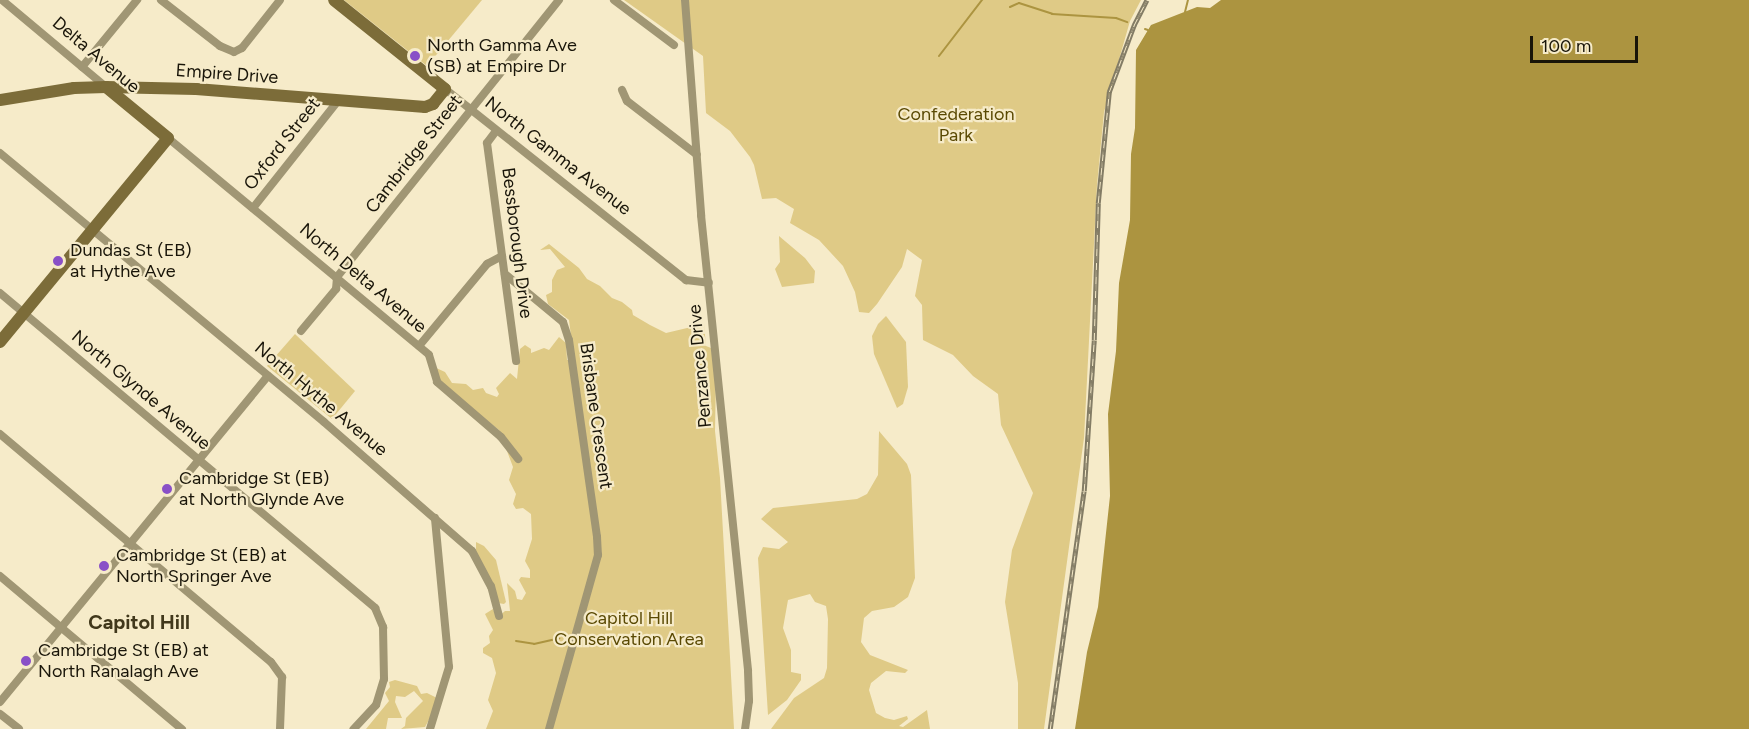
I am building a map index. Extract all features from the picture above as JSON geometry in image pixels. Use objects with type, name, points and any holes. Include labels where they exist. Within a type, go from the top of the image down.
[{"type":"street","name":"Delta Avenue","points":[[2,0],[168,138]]},
{"type":"street","points":[[82,67],[137,0]]},
{"type":"street","points":[[161,0],[226,50],[234,52],[242,48],[280,0]]},
{"type":"street","name":"North Gamma Avenue","points":[[334,0],[686,280],[709,283]]},
{"type":"street","name":"Cambridge Street","points":[[301,332],[336,289],[337,278],[559,0]]},
{"type":"street","points":[[614,0],[674,45]]},
{"type":"street","name":"Penzance Drive","points":[[686,0],[697,155],[747,671],[748,701],[745,729]]},
{"type":"street","name":"Empire Drive","points":[[0,100],[64,89],[106,87],[196,89],[337,102],[425,107],[433,104],[445,89]]},
{"type":"street","points":[[622,90],[627,101],[697,155]]},
{"type":"street","name":"Oxford Street","points":[[253,208],[337,102]]},
{"type":"street","name":"Bessborough Drive","points":[[496,131],[488,143],[516,361]]},
{"type":"street","points":[[0,342],[168,138]]},
{"type":"street","name":"North Delta Avenue","points":[[168,138],[429,355],[436,382],[501,437],[518,459]]},
{"type":"street","name":"North Hythe Avenue","points":[[0,153],[268,376],[472,551],[491,586],[499,616]]},
{"type":"street","points":[[419,346],[487,264],[502,256]]},
{"type":"street","name":"Brisbane Crescent","points":[[505,274],[562,322],[567,336],[598,555],[549,729]]},
{"type":"street","name":"North Glynde Avenue","points":[[0,293],[375,608],[382,627],[384,679],[376,705],[354,729]]},
{"type":"street","points":[[0,702],[268,376]]},
{"type":"street","points":[[0,434],[271,662],[282,677],[280,729]]},
{"type":"street","points":[[430,729],[450,667],[435,518]]},
{"type":"street","points":[[0,576],[182,729]]},
{"type":"street","points":[[0,714],[19,729]]},
{"type":"green space","points":[[344,0],[482,0],[427,66]]},
{"type":"green space","name":"Confederation Park","points":[[624,0],[1141,0],[1130,21],[1104,112],[1097,185],[1084,438],[1044,729],[1018,729],[1018,683],[1005,602],[1012,550],[1033,493],[1001,425],[998,394],[973,376],[953,355],[923,340],[922,305],[915,296],[922,260],[907,249],[902,267],[877,304],[869,313],[859,312],[855,292],[843,266],[819,240],[790,223],[794,209],[776,198],[762,199],[750,157],[730,131],[706,113],[703,56]]},
{"type":"green space","points":[[779,236],[805,258],[815,271],[814,283],[782,287],[775,269],[780,262]]},
{"type":"green space","name":"Capitol Hill Conservation Area","points":[[549,244],[579,268],[587,279],[600,286],[612,298],[622,302],[632,310],[633,315],[650,325],[666,333],[704,324],[706,346],[711,348],[716,377],[715,431],[720,478],[734,729],[486,729],[493,711],[488,700],[496,673],[492,658],[483,653],[483,648],[490,643],[489,636],[493,630],[485,614],[493,609],[497,618],[505,611],[510,611],[507,583],[515,591],[517,599],[522,600],[526,593],[519,580],[521,577],[530,578],[530,570],[525,561],[532,539],[531,514],[523,508],[516,509],[513,504],[516,494],[509,480],[513,467],[499,430],[438,382],[434,367],[445,372],[452,383],[466,384],[473,390],[483,388],[486,393],[497,397],[499,394],[496,388],[510,373],[517,379],[520,349],[525,345],[531,349],[531,353],[544,348],[549,350],[559,337],[566,343],[567,360],[574,360],[569,320],[548,304],[546,295],[552,292],[552,280],[557,270],[565,267],[550,249],[540,250]]},
{"type":"green space","points":[[886,316],[906,342],[908,387],[903,404],[897,408],[874,354],[872,336],[878,324]]},
{"type":"green space","points":[[295,334],[355,391],[332,419],[267,366]]},
{"type":"green space","points":[[879,431],[907,464],[911,475],[915,578],[908,597],[894,607],[872,611],[864,618],[861,642],[870,655],[908,670],[905,673],[886,671],[871,683],[869,690],[876,713],[894,720],[907,716],[908,719],[899,726],[903,727],[927,710],[930,729],[771,729],[794,698],[824,678],[827,668],[828,619],[826,606],[815,602],[810,594],[788,600],[783,628],[791,650],[791,672],[801,674],[801,680],[787,700],[768,715],[758,558],[763,547],[779,549],[788,542],[761,519],[773,508],[857,499],[867,494],[878,475]]},
{"type":"green space","points":[[476,542],[484,546],[496,560],[506,602],[504,604],[498,603],[476,554]]},
{"type":"green space","points":[[395,680],[417,686],[421,694],[427,693],[437,698],[438,703],[425,727],[401,729],[405,726],[406,718],[423,701],[414,691],[405,697],[396,696],[395,702],[402,718],[388,718],[386,729],[366,729],[389,701],[385,693],[390,687],[389,682]]},
{"type":"shaded area","points":[[1221,0],[1749,0],[1749,729],[1075,729],[1087,652],[1098,607],[1110,496],[1108,414],[1116,351],[1119,283],[1130,220],[1136,50],[1151,25],[1197,7],[1210,8]]},
{"type":"waterway","points":[[939,56],[982,0]]},
{"type":"waterway","points":[[1185,12],[1188,0]]},
{"type":"waterway","points":[[1010,7],[1019,3],[1052,14],[1116,18],[1127,22]]},
{"type":"waterway","points":[[516,641],[534,644],[559,638]]},
{"type":"railway","points":[[1050,729],[1084,491],[1094,340],[1098,203],[1109,92],[1134,25],[1147,0]]},
{"type":"place","name":"North Gamma Ave (SB) at Empire Dr","points":[[415,56]]},
{"type":"place","name":"Dundas St (EB) at Hythe Ave","points":[[58,261]]},
{"type":"place","name":"Cambridge St (EB) at North Glynde Ave","points":[[167,489]]},
{"type":"place","name":"Cambridge St (EB) at North Springer Ave","points":[[104,566]]},
{"type":"place","name":"Cambridge St (EB) at North Ranalagh Ave","points":[[26,661]]},
{"type":"district","name":"Capitol Hill","points":[[139,622]]}]
